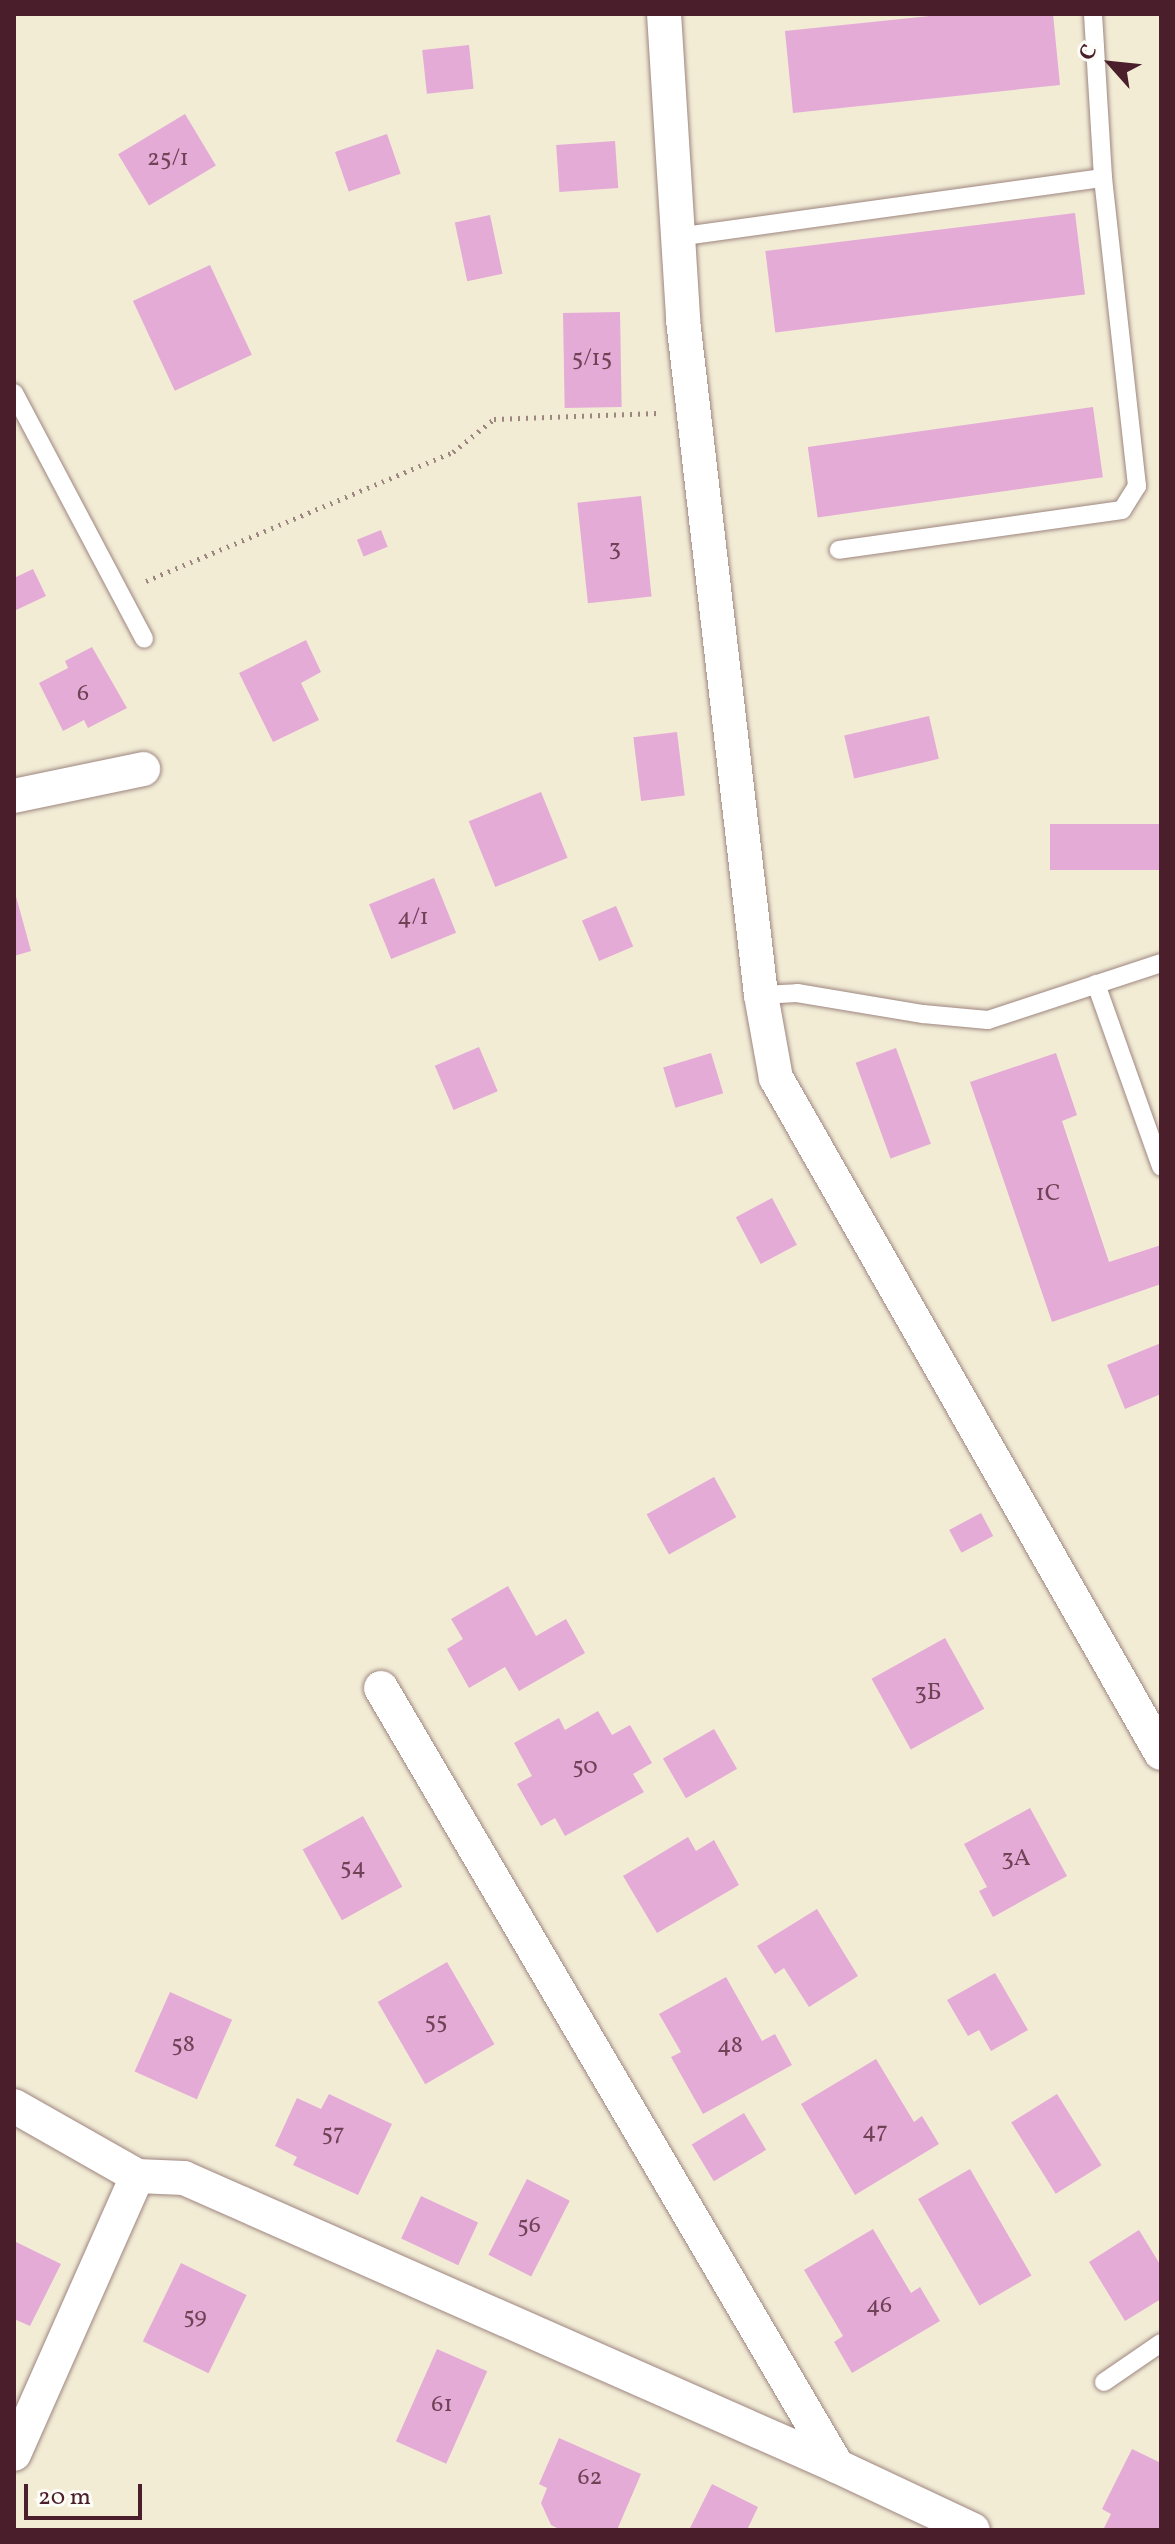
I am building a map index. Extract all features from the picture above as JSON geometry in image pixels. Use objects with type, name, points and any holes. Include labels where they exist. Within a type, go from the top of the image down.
[{"type":"street","points":[[664,14],[677,237],[693,411],[761,995],[776,1078],[1161,1753]]},
{"type":"street","points":[[14,796],[143,769]]},
{"type":"street","points":[[381,1688],[837,2466]]},
{"type":"street","points":[[14,2106],[137,2176],[184,2178],[837,2466],[973,2530]]},
{"type":"street","points":[[14,2454],[137,2176]]},
{"type":"lane","points":[[839,550],[1122,510],[1137,486],[1103,178],[1093,14]]},
{"type":"lane","points":[[677,237],[1103,178]]},
{"type":"lane","points":[[14,393],[144,639]]},
{"type":"lane","points":[[761,995],[797,993],[923,1014],[988,1020],[1161,963]]},
{"type":"lane","points":[[1096,984],[1161,1167]]},
{"type":"lane","points":[[1104,2382],[1161,2343]]},
{"type":"path","points":[[119,592],[453,452],[494,419],[693,411]]},
{"type":"building","points":[[949,14],[1053,14],[1060,85],[793,113],[785,31]]},
{"type":"building","points":[[469,45],[474,89],[427,94],[422,50]]},
{"type":"building","points":[[185,114],[216,165],[149,206],[118,154]]},
{"type":"building","points":[[387,134],[401,174],[349,192],[335,152]]},
{"type":"building","points":[[615,141],[618,188],[559,192],[556,145]]},
{"type":"building","points":[[1075,213],[1085,294],[775,332],[765,251]]},
{"type":"building","points":[[490,215],[502,274],[467,281],[455,222]]},
{"type":"building","points":[[210,265],[252,355],[175,391],[133,301]]},
{"type":"building","points":[[620,312],[622,407],[565,408],[563,313]]},
{"type":"building","points":[[1093,407],[1103,477],[818,517],[808,447]]},
{"type":"building","points":[[641,496],[652,596],[588,603],[577,503]]},
{"type":"building","points":[[381,530],[388,547],[364,556],[357,540]]},
{"type":"building","points":[[33,569],[46,596],[14,611],[14,578]]},
{"type":"building","points":[[306,640],[321,672],[301,683],[319,720],[273,742],[239,673]]},
{"type":"building","points":[[92,647],[127,708],[88,728],[84,720],[63,731],[39,683],[68,668],[65,661]]},
{"type":"building","points":[[929,716],[939,759],[854,778],[844,736]]},
{"type":"building","points":[[677,732],[685,796],[641,801],[633,737]]},
{"type":"building","points":[[541,792],[568,858],[495,887],[469,821]]},
{"type":"building","points":[[1050,824],[1161,824],[1161,870],[1050,870]]},
{"type":"building","points":[[434,878],[456,933],[391,959],[369,904]]},
{"type":"building","points":[[14,889],[31,951],[14,956]]},
{"type":"building","points":[[616,906],[633,947],[599,961],[582,920]]},
{"type":"building","points":[[479,1047],[498,1091],[454,1110],[435,1066]]},
{"type":"building","points":[[896,1048],[931,1144],[890,1159],[856,1063]]},
{"type":"building","points":[[711,1053],[723,1093],[675,1108],[663,1068]]},
{"type":"building","points":[[1056,1053],[1077,1115],[1062,1121],[1109,1262],[1161,1245],[1161,1284],[1052,1322],[970,1082]]},
{"type":"building","points":[[772,1198],[797,1245],[761,1264],[736,1217]]},
{"type":"building","points":[[1161,1343],[1161,1394],[1125,1409],[1107,1365]]},
{"type":"building","points":[[714,1477],[736,1517],[669,1555],[647,1514]]},
{"type":"building","points":[[981,1513],[993,1536],[961,1553],[949,1530]]},
{"type":"building","points":[[508,1586],[536,1636],[566,1619],[585,1653],[519,1691],[505,1667],[469,1688],[447,1649],[463,1639],[451,1619]]},
{"type":"building","points":[[945,1638],[984,1709],[911,1750],[872,1679]]},
{"type":"building","points":[[598,1711],[612,1735],[630,1725],[652,1763],[633,1774],[644,1792],[565,1836],[555,1818],[541,1826],[517,1784],[532,1776],[514,1743],[559,1718],[565,1730]]},
{"type":"building","points":[[714,1729],[737,1769],[686,1798],[663,1759]]},
{"type":"building","points":[[1030,1808],[1067,1876],[993,1917],[979,1891],[987,1887],[964,1844]]},
{"type":"building","points":[[363,1816],[402,1887],[342,1920],[303,1849]]},
{"type":"building","points":[[688,1837],[696,1851],[714,1840],[739,1885],[657,1933],[623,1876]]},
{"type":"building","points":[[817,1909],[858,1976],[809,2007],[784,1968],[775,1974],[757,1946]]},
{"type":"building","points":[[447,1962],[494,2044],[425,2084],[378,2002]]},
{"type":"building","points":[[995,1973],[1028,2030],[991,2051],[979,2030],[968,2036],[947,2000]]},
{"type":"building","points":[[726,1977],[762,2041],[775,2034],[792,2065],[703,2114],[671,2057],[681,2052],[659,2014]]},
{"type":"building","points":[[170,1992],[232,2020],[197,2099],[135,2071]]},
{"type":"building","points":[[876,2059],[914,2122],[922,2116],[939,2144],[855,2195],[801,2104]]},
{"type":"building","points":[[329,2094],[392,2124],[358,2195],[293,2165],[297,2157],[275,2146],[297,2098],[321,2109]]},
{"type":"building","points":[[1057,2094],[1102,2165],[1056,2194],[1011,2123]]},
{"type":"building","points":[[744,2113],[766,2150],[714,2181],[692,2144]]},
{"type":"building","points":[[970,2169],[1032,2276],[980,2306],[918,2199]]},
{"type":"building","points":[[527,2179],[570,2201],[531,2277],[488,2255]]},
{"type":"building","points":[[421,2196],[478,2223],[458,2265],[401,2239]]},
{"type":"building","points":[[873,2229],[911,2293],[920,2287],[940,2321],[852,2373],[834,2342],[843,2336],[804,2270]]},
{"type":"building","points":[[1139,2230],[1161,2266],[1161,2299],[1125,2321],[1089,2262]]},
{"type":"building","points":[[14,2241],[61,2264],[30,2326],[14,2319]]},
{"type":"building","points":[[181,2263],[247,2295],[208,2373],[143,2341]]},
{"type":"building","points":[[437,2349],[487,2371],[446,2464],[396,2441]]},
{"type":"building","points":[[559,2438],[641,2474],[617,2530],[561,2530],[551,2525],[541,2503],[547,2488],[539,2484]]},
{"type":"building","points":[[1132,2449],[1161,2463],[1161,2530],[1103,2530],[1111,2514],[1102,2509]]},
{"type":"building","points":[[712,2484],[758,2507],[747,2530],[689,2530]]}]
